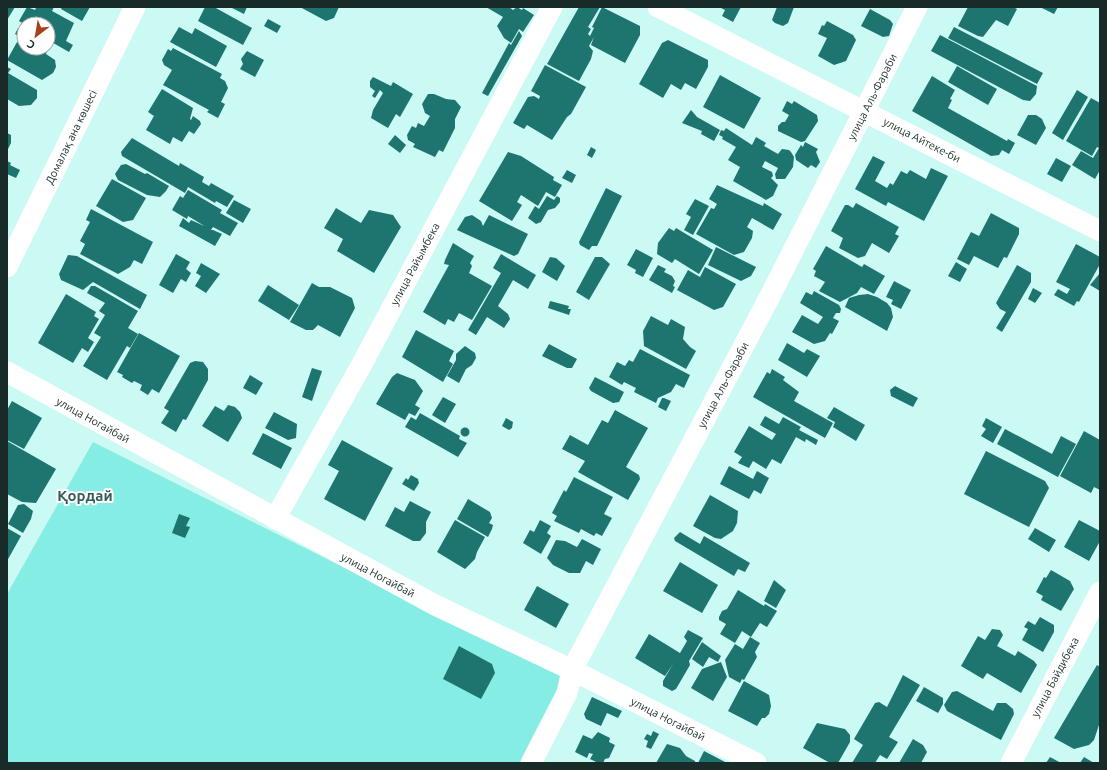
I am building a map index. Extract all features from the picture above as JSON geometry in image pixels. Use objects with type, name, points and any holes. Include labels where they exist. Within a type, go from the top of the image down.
[{"type":"street","name":"Домалақ ана көшесі","points":[[7,267],[135,7]]},
{"type":"street","name":"улица Райымбека","points":[[275,519],[362,364],[552,7]]},
{"type":"street","name":"улица Айтеке-би","points":[[658,7],[1100,231]]},
{"type":"street","name":"улица Аль-Фараби","points":[[531,763],[567,693],[572,670],[768,300],[917,7]]},
{"type":"street","name":"улица Ногайбай","points":[[7,372],[435,605],[572,670],[756,763]]},
{"type":"street","name":"улица Байдибека","points":[[1011,763],[1100,592]]},
{"type":"shaded area","points":[[93,442],[565,678],[522,763],[7,763],[7,594]]},
{"type":"building","points":[[7,7],[15,7],[7,20]]},
{"type":"building","points":[[27,7],[35,10],[36,8],[33,7],[54,7],[52,11],[74,23],[66,41],[73,45],[69,52],[56,45],[56,16],[22,16]]},
{"type":"building","points":[[62,7],[90,7],[82,21],[61,9]]},
{"type":"building","points":[[205,7],[214,7],[252,28],[243,45],[198,21]]},
{"type":"building","points":[[230,7],[247,7],[244,14]]},
{"type":"building","points":[[300,7],[339,7],[334,18],[326,21]]},
{"type":"building","points":[[486,7],[509,7],[513,10],[517,7],[522,10],[523,8],[534,15],[523,32],[519,29],[511,43],[504,38],[497,26],[503,17]]},
{"type":"building","points":[[579,7],[600,7],[588,27],[591,29],[588,34],[590,36],[594,28],[592,27],[602,7],[640,26],[640,35],[625,63],[591,45],[594,37],[589,46],[593,51],[591,59],[579,81],[547,64]]},
{"type":"building","points":[[719,7],[741,7],[733,22],[722,16],[725,10]]},
{"type":"building","points":[[777,7],[794,7],[788,23],[783,26],[772,20]]},
{"type":"building","points":[[968,7],[1013,7],[1017,9],[1008,26],[996,20],[983,37],[958,26]]},
{"type":"building","points":[[1040,7],[1058,7],[1054,14]]},
{"type":"building","points":[[870,9],[890,20],[893,24],[889,36],[883,37],[861,26]]},
{"type":"building","points":[[268,19],[281,26],[277,33],[264,26]]},
{"type":"building","points":[[827,21],[853,35],[856,40],[846,61],[834,65],[818,56],[827,38],[818,34],[822,25],[824,26]]},
{"type":"building","points":[[179,27],[192,34],[195,28],[227,46],[216,67],[170,42]]},
{"type":"building","points":[[954,27],[1043,73],[1037,84],[948,38]]},
{"type":"building","points":[[519,31],[522,36],[488,96],[482,93],[509,43],[511,45]]},
{"type":"building","points":[[940,35],[1037,86],[1036,94],[1030,101],[1023,100],[931,51]]},
{"type":"building","points":[[668,40],[708,60],[708,67],[696,89],[685,83],[681,90],[671,84],[663,98],[639,84],[662,43]]},
{"type":"building","points":[[16,44],[16,56],[49,56],[55,60],[56,67],[53,73],[42,80],[7,60]]},
{"type":"building","points":[[173,48],[222,74],[220,78],[225,81],[228,88],[221,102],[225,104],[218,118],[207,112],[209,110],[163,85],[172,70],[164,65],[162,60],[168,49],[171,51]]},
{"type":"building","points":[[247,51],[264,60],[255,77],[240,69],[243,64],[241,59]]},
{"type":"building","points":[[545,65],[586,87],[571,114],[567,117],[552,140],[527,125],[524,129],[513,123],[528,97],[534,96],[539,99],[540,96],[531,91]]},
{"type":"building","points":[[957,66],[997,89],[988,105],[948,82]]},
{"type":"building","points":[[7,67],[11,69],[8,73],[37,90],[37,98],[31,105],[19,106],[7,99]]},
{"type":"building","points":[[720,75],[761,98],[744,129],[703,107]]},
{"type":"building","points":[[932,76],[955,90],[950,99],[952,100],[948,108],[1007,141],[1008,139],[1015,143],[1009,154],[1002,150],[999,155],[991,156],[912,111]]},
{"type":"building","points":[[373,77],[391,86],[393,82],[413,94],[400,117],[396,114],[388,128],[371,118],[373,110],[383,93],[380,90],[375,98],[372,96],[375,91],[370,87],[370,81]]},
{"type":"building","points":[[162,89],[193,108],[190,119],[191,120],[193,116],[200,121],[201,124],[194,134],[189,131],[182,142],[173,137],[170,144],[146,130],[154,116],[148,112]]},
{"type":"building","points":[[1077,90],[1088,97],[1063,140],[1052,133]]},
{"type":"building","points":[[428,94],[434,94],[446,99],[455,100],[461,107],[455,119],[455,128],[443,152],[439,150],[435,157],[413,147],[415,144],[408,140],[407,135],[412,126],[416,128],[418,123],[424,126],[430,116],[425,113],[422,104]]},
{"type":"building","points":[[1091,98],[1100,103],[1100,170],[1095,179],[1072,165],[1081,151],[1093,158],[1099,148],[1097,147],[1092,156],[1066,141]]},
{"type":"building","points":[[787,101],[792,104],[794,101],[817,115],[818,121],[805,141],[801,142],[778,131],[778,126],[782,122],[785,122],[789,115],[782,111]]},
{"type":"building","points":[[691,110],[697,117],[720,130],[714,141],[701,134],[702,131],[682,123]]},
{"type":"building","points":[[1028,115],[1036,115],[1042,119],[1046,128],[1036,145],[1017,135]]},
{"type":"building","points":[[726,128],[752,145],[756,137],[766,143],[764,146],[778,154],[782,149],[789,150],[791,152],[794,157],[793,167],[785,179],[776,179],[775,174],[778,168],[765,161],[762,167],[772,172],[773,176],[771,178],[778,185],[773,196],[766,200],[733,181],[740,167],[728,160],[736,147],[722,139],[723,137],[719,135],[721,130],[724,131]]},
{"type":"building","points":[[7,133],[11,135],[11,143],[7,151]]},
{"type":"building","points":[[395,135],[406,145],[400,153],[388,144]]},
{"type":"building","points":[[132,138],[179,166],[180,163],[204,177],[202,182],[209,186],[211,183],[234,196],[227,207],[216,201],[215,203],[188,187],[185,193],[122,156],[121,152]]},
{"type":"building","points":[[805,142],[818,149],[816,152],[820,162],[816,168],[811,165],[808,168],[796,160],[795,155],[801,145],[803,147]]},
{"type":"building","points":[[591,147],[596,150],[592,158],[587,155]]},
{"type":"building","points":[[508,152],[521,156],[554,177],[553,180],[562,185],[555,197],[546,192],[538,206],[521,195],[517,202],[522,205],[512,221],[479,201]]},
{"type":"building","points":[[873,156],[885,162],[875,181],[887,188],[890,183],[893,185],[901,171],[907,174],[910,170],[926,179],[931,168],[948,176],[924,221],[888,202],[886,206],[855,189]]},
{"type":"building","points":[[1056,158],[1071,166],[1062,182],[1047,174]]},
{"type":"building","points":[[7,161],[11,163],[10,165],[20,170],[16,178],[7,174]]},
{"type":"building","points":[[126,164],[145,174],[147,173],[169,186],[160,197],[147,195],[118,180],[115,174],[121,165]]},
{"type":"building","points":[[567,170],[576,175],[572,183],[562,178]]},
{"type":"building","points":[[112,179],[146,198],[133,220],[123,222],[96,206]]},
{"type":"building","points":[[717,185],[763,206],[764,203],[782,214],[773,230],[752,218],[747,227],[753,231],[752,238],[744,252],[734,255],[696,234],[711,208],[714,209],[717,204],[709,199]]},
{"type":"building","points":[[606,188],[622,196],[597,246],[592,246],[589,250],[580,245],[579,242]]},
{"type":"building","points":[[188,190],[222,210],[220,213],[238,223],[230,236],[213,227],[211,230],[188,216],[187,219],[172,210],[180,196],[183,198]]},
{"type":"building","points":[[547,196],[554,200],[557,196],[560,198],[560,202],[555,208],[548,210],[541,222],[536,224],[528,218],[535,206],[539,209]]},
{"type":"building","points":[[695,199],[709,206],[693,235],[684,230],[691,217],[686,214]]},
{"type":"building","points":[[234,200],[251,209],[243,223],[226,213]]},
{"type":"building","points":[[856,203],[899,227],[895,234],[899,236],[889,253],[872,243],[865,256],[858,258],[839,248],[843,238],[831,231],[845,205],[853,208]]},
{"type":"building","points":[[336,208],[361,223],[369,210],[393,215],[401,227],[374,273],[337,251],[343,239],[324,228]]},
{"type":"building","points":[[91,209],[153,242],[142,264],[134,260],[130,267],[118,274],[80,254],[85,244],[80,241],[90,222],[86,220]]},
{"type":"building","points":[[991,213],[1019,228],[1019,234],[1007,258],[1004,257],[998,268],[974,256],[969,265],[957,259],[971,232],[979,236]]},
{"type":"building","points":[[472,215],[481,221],[483,226],[489,215],[528,234],[518,254],[514,256],[457,230],[465,217]]},
{"type":"building","points":[[183,218],[189,223],[191,220],[222,234],[215,246],[179,226]]},
{"type":"building","points":[[669,228],[674,231],[676,228],[713,250],[699,274],[675,259],[672,263],[657,254],[658,243]]},
{"type":"building","points":[[453,243],[474,256],[470,263],[472,266],[469,273],[492,286],[472,320],[459,313],[454,322],[448,319],[445,325],[423,312],[449,265],[444,264]]},
{"type":"building","points":[[1076,244],[1100,257],[1100,264],[1079,302],[1077,301],[1074,306],[1054,295],[1058,289],[1067,294],[1070,289],[1056,282]]},
{"type":"building","points":[[826,246],[862,267],[864,264],[885,276],[874,294],[861,287],[857,293],[840,302],[819,291],[825,282],[814,276],[816,271],[813,269]]},
{"type":"building","points":[[716,247],[756,267],[751,276],[741,281],[708,265]]},
{"type":"building","points":[[636,249],[653,258],[643,277],[635,273],[636,270],[627,265]]},
{"type":"building","points":[[176,254],[190,262],[186,269],[191,273],[186,282],[181,279],[173,293],[159,285]]},
{"type":"building","points":[[501,254],[536,275],[528,289],[513,280],[498,306],[508,314],[510,319],[504,328],[487,317],[476,335],[468,330],[501,273],[493,268]]},
{"type":"building","points":[[68,255],[77,256],[147,295],[140,309],[93,282],[83,290],[61,280],[59,274]]},
{"type":"building","points":[[550,257],[556,258],[565,266],[557,281],[542,272]]},
{"type":"building","points":[[595,257],[602,257],[610,264],[589,300],[576,292]]},
{"type":"building","points":[[956,262],[967,269],[960,282],[948,276]]},
{"type":"building","points":[[201,263],[220,274],[206,293],[195,286],[201,276],[196,273]]},
{"type":"building","points":[[658,265],[666,269],[664,272],[672,276],[675,281],[673,286],[675,287],[672,293],[649,280]]},
{"type":"building","points":[[1017,265],[1031,273],[1031,282],[1002,332],[996,328],[1006,312],[1000,309],[996,303]]},
{"type":"building","points":[[705,267],[736,284],[723,307],[714,310],[677,290],[688,270],[700,277]]},
{"type":"building","points":[[1100,273],[1100,291],[1090,285]]},
{"type":"building","points":[[894,281],[911,290],[901,309],[891,304],[893,300],[886,297]]},
{"type":"building","points":[[312,283],[319,287],[330,287],[352,298],[355,308],[340,337],[318,325],[313,330],[306,330],[290,322]]},
{"type":"building","points":[[268,285],[299,305],[289,320],[258,301]]},
{"type":"building","points":[[91,286],[95,286],[138,311],[128,328],[138,334],[130,348],[127,346],[107,380],[83,366],[101,337],[94,333],[105,315],[99,311],[105,303],[87,293]]},
{"type":"building","points":[[1033,288],[1042,293],[1035,303],[1028,299]]},
{"type":"building","points":[[814,291],[839,305],[841,309],[840,313],[836,313],[833,318],[839,321],[832,334],[830,333],[825,341],[814,344],[792,332],[802,315],[818,324],[823,317],[800,303],[806,292],[812,295]]},
{"type":"building","points":[[66,294],[96,312],[94,316],[99,319],[88,338],[94,342],[88,352],[82,348],[73,363],[38,343]]},
{"type":"building","points":[[868,294],[887,303],[891,308],[893,317],[887,331],[845,307],[849,298]]},
{"type":"building","points":[[550,301],[569,306],[568,309],[571,309],[569,315],[548,308]]},
{"type":"building","points":[[651,316],[668,325],[671,319],[685,327],[683,339],[696,351],[686,369],[644,346],[643,331]]},
{"type":"building","points":[[416,330],[454,351],[449,361],[453,364],[443,382],[402,357]]},
{"type":"building","points":[[139,333],[180,356],[159,393],[152,389],[148,395],[140,390],[142,385],[134,381],[132,383],[117,372]]},
{"type":"building","points":[[787,343],[804,353],[807,349],[820,356],[807,377],[778,360]]},
{"type":"building","points":[[549,344],[577,359],[572,368],[567,368],[542,356]]},
{"type":"building","points":[[465,346],[475,353],[476,358],[472,365],[466,369],[459,383],[447,376],[456,360],[456,354]]},
{"type":"building","points":[[640,349],[690,375],[684,388],[676,384],[671,392],[658,398],[656,403],[634,392],[636,388],[624,382],[622,385],[609,377],[617,362],[625,366],[629,360],[633,362]]},
{"type":"building","points":[[195,361],[203,362],[208,369],[208,380],[186,420],[183,419],[176,432],[161,423],[169,411],[164,408],[190,363]]},
{"type":"building","points":[[312,368],[322,371],[312,401],[302,397]]},
{"type":"building","points":[[772,369],[785,377],[783,380],[799,392],[794,401],[833,423],[825,438],[753,397],[767,372],[770,374]]},
{"type":"building","points":[[397,373],[415,380],[423,391],[415,405],[420,408],[415,416],[409,413],[405,420],[376,404],[392,377]]},
{"type":"building","points":[[250,375],[263,383],[256,395],[243,388]]},
{"type":"building","points":[[595,377],[624,392],[619,402],[613,403],[591,391],[589,388]]},
{"type":"building","points":[[895,386],[918,398],[913,407],[891,396],[890,390]]},
{"type":"building","points":[[443,397],[456,404],[445,423],[432,415]]},
{"type":"building","points":[[662,398],[671,401],[666,411],[658,407]]},
{"type":"building","points":[[12,401],[42,418],[24,449],[7,440],[7,410]]},
{"type":"building","points":[[228,405],[235,407],[240,412],[242,418],[228,442],[202,426],[215,406],[224,411]]},
{"type":"building","points":[[834,407],[865,425],[856,441],[833,427],[835,422],[827,418]]},
{"type":"building","points":[[615,410],[648,428],[626,467],[639,475],[640,479],[628,500],[578,472],[585,461],[562,449],[570,435],[588,445],[602,420],[608,423]]},
{"type":"building","points":[[274,412],[297,424],[296,438],[288,440],[265,428]]},
{"type":"building","points":[[420,413],[460,436],[459,439],[467,443],[458,457],[405,427],[411,417],[416,420]]},
{"type":"building","points":[[765,416],[779,424],[783,417],[801,427],[799,430],[818,440],[816,445],[806,439],[805,442],[796,437],[781,464],[772,459],[766,469],[753,461],[749,468],[738,463],[742,457],[734,452],[749,426],[772,440],[776,434],[760,425]]},
{"type":"building","points":[[506,418],[513,422],[512,428],[509,430],[502,426]]},
{"type":"building","points":[[986,418],[1002,427],[993,443],[981,436],[986,429],[982,426]]},
{"type":"building","points":[[463,428],[467,428],[469,432],[467,436],[463,436],[461,434],[461,430]]},
{"type":"building","points":[[1005,429],[1052,454],[1061,436],[1076,444],[1058,477],[997,444]]},
{"type":"building","points":[[1084,431],[1100,440],[1100,490],[1094,487],[1091,493],[1060,476]]},
{"type":"building","points":[[263,433],[292,448],[281,469],[252,454]]},
{"type":"building","points":[[342,440],[393,468],[365,521],[324,499],[339,471],[328,465]]},
{"type":"building","points":[[7,441],[56,469],[36,503],[22,502],[7,494]]},
{"type":"building","points":[[986,451],[1045,481],[1049,488],[1029,527],[964,494]]},
{"type":"building","points":[[729,466],[753,479],[757,471],[769,478],[761,494],[754,490],[749,499],[720,484]]},
{"type":"building","points":[[411,475],[418,479],[419,483],[414,491],[402,484],[406,478],[408,480]]},
{"type":"building","points":[[574,477],[613,497],[604,514],[612,518],[602,536],[596,533],[594,536],[581,529],[579,533],[554,521],[557,516],[552,513],[564,490],[566,492]]},
{"type":"building","points":[[710,495],[738,511],[737,523],[733,531],[721,539],[715,538],[693,526]]},
{"type":"building","points":[[468,499],[490,512],[492,518],[489,523],[493,525],[488,537],[457,519]]},
{"type":"building","points":[[410,501],[431,512],[426,522],[426,533],[420,541],[413,541],[385,526],[395,507],[404,512]]},
{"type":"building","points":[[24,504],[33,511],[31,519],[23,533],[8,524],[18,505]]},
{"type":"building","points":[[179,514],[190,518],[186,526],[190,527],[185,538],[172,533]]},
{"type":"building","points":[[455,520],[485,537],[475,559],[465,569],[437,552]]},
{"type":"building","points":[[540,520],[551,526],[547,533],[551,536],[541,554],[523,543],[530,530],[534,532]]},
{"type":"building","points":[[1079,520],[1100,531],[1100,541],[1089,561],[1064,547]]},
{"type":"building","points":[[7,528],[21,536],[7,561]]},
{"type":"building","points":[[1035,528],[1056,540],[1049,552],[1028,539]]},
{"type":"building","points":[[680,532],[700,544],[704,536],[750,563],[745,572],[738,569],[734,576],[675,541],[674,538]]},
{"type":"building","points":[[582,539],[601,549],[593,565],[586,561],[580,573],[569,573],[553,565],[547,558],[556,540],[565,541],[577,547]]},
{"type":"building","points":[[680,562],[718,585],[702,613],[663,591]]},
{"type":"building","points":[[1051,570],[1070,581],[1074,589],[1061,611],[1041,600],[1043,596],[1036,592],[1044,577],[1046,578]]},
{"type":"building","points":[[774,580],[786,590],[776,608],[764,601]]},
{"type":"building","points":[[537,586],[569,604],[556,628],[524,610]]},
{"type":"building","points":[[738,590],[764,606],[765,604],[777,611],[767,627],[760,623],[751,637],[742,631],[735,643],[720,634],[726,624],[719,620],[719,617],[722,611],[727,609]]},
{"type":"building","points":[[1040,617],[1054,625],[1054,632],[1043,652],[1022,640],[1028,629],[1024,627],[1028,621],[1035,625]]},
{"type":"building","points":[[992,629],[1000,630],[1003,635],[997,646],[1015,656],[1018,651],[1034,661],[1037,665],[1021,693],[987,673],[983,679],[961,666],[978,636],[985,640]]},
{"type":"building","points":[[688,630],[703,638],[689,661],[690,665],[676,689],[672,691],[663,686],[663,681],[673,664],[665,676],[635,658],[649,634],[680,653],[687,641],[684,637]]},
{"type":"building","points":[[750,637],[760,643],[755,652],[757,657],[744,680],[742,679],[740,683],[729,677],[725,660],[735,644],[743,649]]},
{"type":"building","points":[[702,642],[721,656],[718,662],[709,657],[703,667],[692,659]]},
{"type":"building","points":[[459,646],[492,664],[495,673],[481,699],[443,679]]},
{"type":"building","points":[[721,662],[727,677],[713,701],[691,688],[702,669]]},
{"type":"building","points":[[1097,665],[1100,667],[1100,722],[1094,740],[1089,745],[1074,749],[1054,738]]},
{"type":"building","points":[[903,675],[920,685],[889,737],[898,742],[887,759],[880,755],[875,763],[852,763],[863,745],[854,739],[875,703],[879,702],[887,707]]},
{"type":"building","points":[[744,681],[769,695],[771,706],[769,714],[765,718],[762,718],[757,726],[728,711]]},
{"type":"building","points":[[924,687],[943,698],[943,704],[938,713],[916,701]]},
{"type":"building","points":[[957,691],[993,711],[997,703],[1006,703],[1013,709],[1014,714],[1001,740],[947,711],[944,705],[952,692]]},
{"type":"building","points":[[592,697],[622,711],[618,718],[607,713],[601,726],[586,719],[584,714]]},
{"type":"building","points":[[817,723],[845,729],[850,735],[850,742],[838,763],[830,763],[803,748]]},
{"type":"building","points":[[653,731],[659,734],[651,749],[646,747],[648,741],[644,739],[647,734],[651,736]]},
{"type":"building","points":[[598,732],[610,738],[609,742],[615,745],[609,758],[605,759],[603,763],[598,763],[590,759],[593,754],[589,753],[587,758],[575,752],[583,735],[592,739]]},
{"type":"building","points":[[913,739],[923,745],[927,752],[921,763],[899,763]]},
{"type":"building","points":[[667,744],[680,748],[686,756],[695,761],[695,763],[656,763]]},
{"type":"building","points":[[704,751],[727,763],[698,763]]},
{"type":"building","points":[[1050,757],[1061,763],[1046,763]]},
{"type":"building","points":[[1084,757],[1094,763],[1080,763]]},
{"type":"district","name":"Қордай","points":[[85,495]]}]
